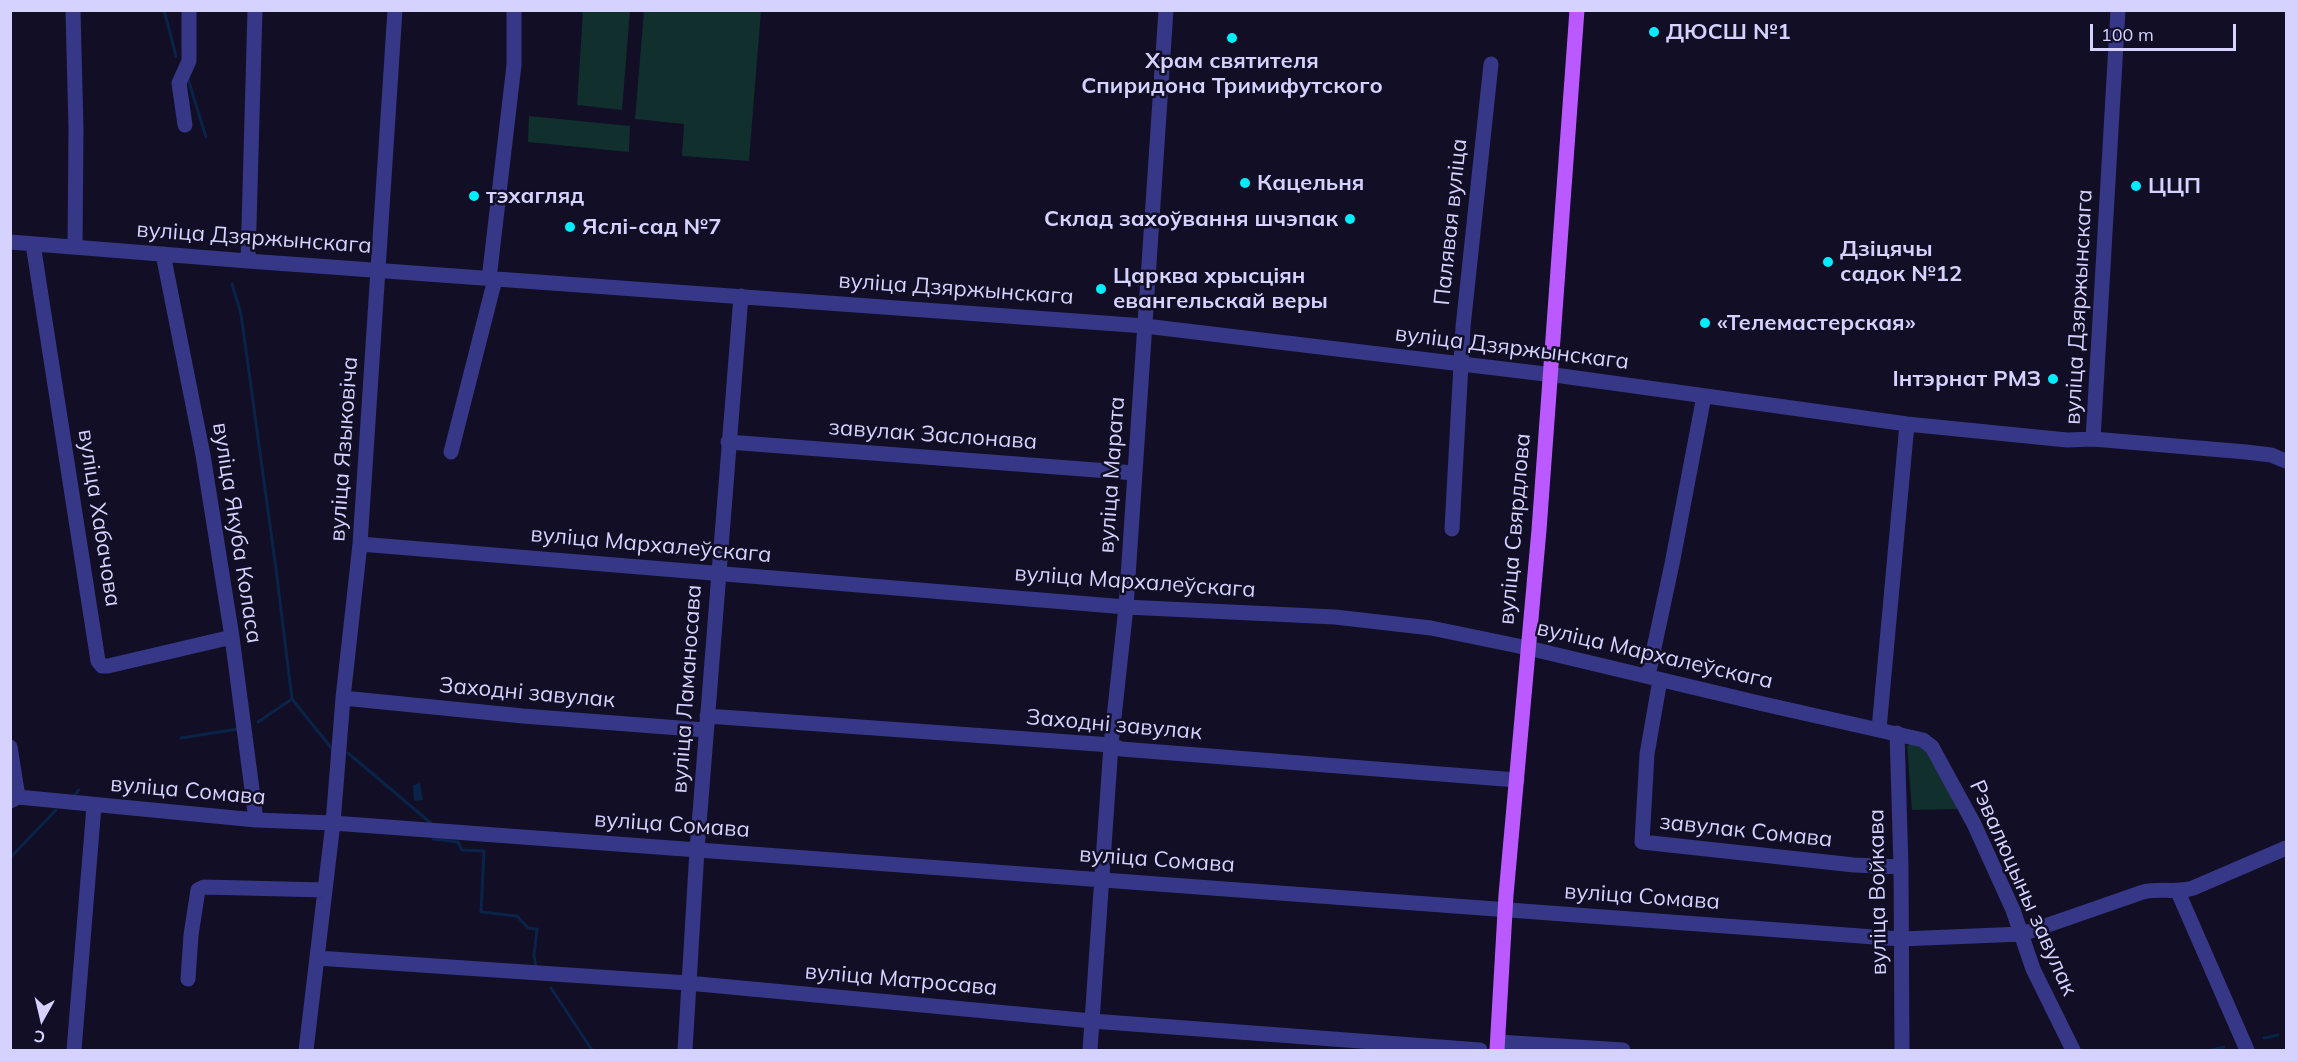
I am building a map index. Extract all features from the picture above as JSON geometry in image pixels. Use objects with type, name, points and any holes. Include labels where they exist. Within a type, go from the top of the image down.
[{"type":"main road","name":"вуліца Свярдлова","points":[[1497,1046],[1505,909],[1550,374],[1577,10]]},
{"type":"street","points":[[73,10],[76,129],[75,247]]},
{"type":"street","points":[[185,125],[179,83],[189,62],[189,10]]},
{"type":"street","points":[[248,261],[255,10]]},
{"type":"street","name":"вуліца Языковіча","points":[[306,1050],[333,823],[343,698],[360,544],[395,10]]},
{"type":"street","points":[[451,452],[492,279],[514,64],[514,10]]},
{"type":"street","name":"вуліца Марата","points":[[1090,1050],[1111,745],[1126,607],[1166,10]]},
{"type":"street","name":"вуліца Дзяржынскага","points":[[10,242],[1145,326],[1550,374],[1907,424],[2067,440],[2093,439],[2118,10]]},
{"type":"street","name":"Палявая вуліца","points":[[1452,529],[1460,363],[1491,64]]},
{"type":"street","name":"вуліца Хабачова","points":[[33,244],[98,661],[102,666],[108,666],[232,637]]},
{"type":"street","name":"вуліца Якуба Коласа","points":[[163,255],[203,454],[232,637],[256,820]]},
{"type":"street","name":"вуліца Ламаносава","points":[[685,1050],[697,850],[741,296]]},
{"type":"street","points":[[1654,678],[1672,564],[1704,396]]},
{"type":"street","points":[[1879,729],[1907,424]]},
{"type":"street","points":[[2093,439],[2254,453],[2271,455],[2286,461]]},
{"type":"street","name":"завулак Заслонава","points":[[728,442],[1135,473]]},
{"type":"street","name":"вуліца Мархалеўскага","points":[[360,544],[1126,607],[1335,616],[1431,628],[1528,648],[1897,733]]},
{"type":"street","name":"завулак Сомава","points":[[1654,678],[1642,842],[1854,865],[1901,867]]},
{"type":"street","name":"Заходні завулак","points":[[343,698],[522,716],[707,723],[1111,745],[1120,749],[1517,780]]},
{"type":"street","name":"вуліца Войкава","points":[[1897,733],[1901,867],[1902,1050]]},
{"type":"street","name":"Рэвалюцыны завулак","points":[[1897,733],[1923,740],[1932,747],[1974,824],[2022,934],[2033,969],[2073,1050]]},
{"type":"street","points":[[10,747],[14,799]]},
{"type":"street","name":"вуліца Сомава","points":[[14,799],[256,820],[333,823],[1901,939],[2022,934],[2143,892],[2153,890],[2178,892],[2198,886],[2286,848]]},
{"type":"street","points":[[74,1050],[94,806]]},
{"type":"street","points":[[188,979],[198,890],[204,888],[325,890]]},
{"type":"street","points":[[2178,892],[2247,1050]]},
{"type":"street","name":"вуліца Матросава","points":[[317,958],[688,983],[1092,1021],[1480,1050]]},
{"type":"street","points":[[1497,1046],[1623,1050]]},
{"type":"green space","points":[[583,11],[630,11],[622,110],[577,105]]},
{"type":"green space","points":[[644,11],[761,11],[749,161],[682,156],[684,124],[635,119]]},
{"type":"green space","points":[[529,116],[630,126],[629,152],[528,142]]},
{"type":"green space","points":[[1913,742],[1925,746],[1961,809],[1912,810],[1907,746]]},
{"type":"water","points":[[420,783],[423,800],[414,801],[413,785]]},
{"type":"waterway","points":[[164,10],[176,56]]},
{"type":"waterway","points":[[188,79],[206,137]]},
{"type":"waterway","points":[[232,284],[241,314],[292,699],[258,722]]},
{"type":"waterway","points":[[292,699],[333,750]]},
{"type":"waterway","points":[[181,738],[238,729]]},
{"type":"waterway","points":[[348,753],[432,824]]},
{"type":"waterway","points":[[74,796],[79,790]]},
{"type":"waterway","points":[[10,858],[56,810]]},
{"type":"waterway","points":[[433,839],[458,842],[462,850],[484,851],[481,912],[517,916],[528,928],[537,929],[534,955],[536,968]]},
{"type":"waterway","points":[[551,988],[592,1050]]},
{"type":"waterway","points":[[2264,1038],[2278,1035]]},
{"type":"waterway","points":[[2212,1050],[2224,1047]]},
{"type":"place","name":"ДЮСШ №1","points":[[1654,32]]},
{"type":"place","name":"Храм святителя Спиридона Тримифутского","points":[[1232,38]]},
{"type":"place","name":"Кацельня","points":[[1245,183]]},
{"type":"place","name":"ЦЦП","points":[[2136,186]]},
{"type":"place","name":"тэхагляд","points":[[474,196]]},
{"type":"place","name":"Склад захоўвання шчэпак","points":[[1350,219]]},
{"type":"place","name":"Яслі-сад №7","points":[[570,227]]},
{"type":"place","name":"Дзіцячы садок №12","points":[[1828,262]]},
{"type":"place","name":"Царква хрысціян евангельскай веры","points":[[1101,289]]},
{"type":"place","name":"«Телемастерская»","points":[[1705,323]]},
{"type":"place","name":"Інтэрнат РМЗ","points":[[2053,379]]}]
